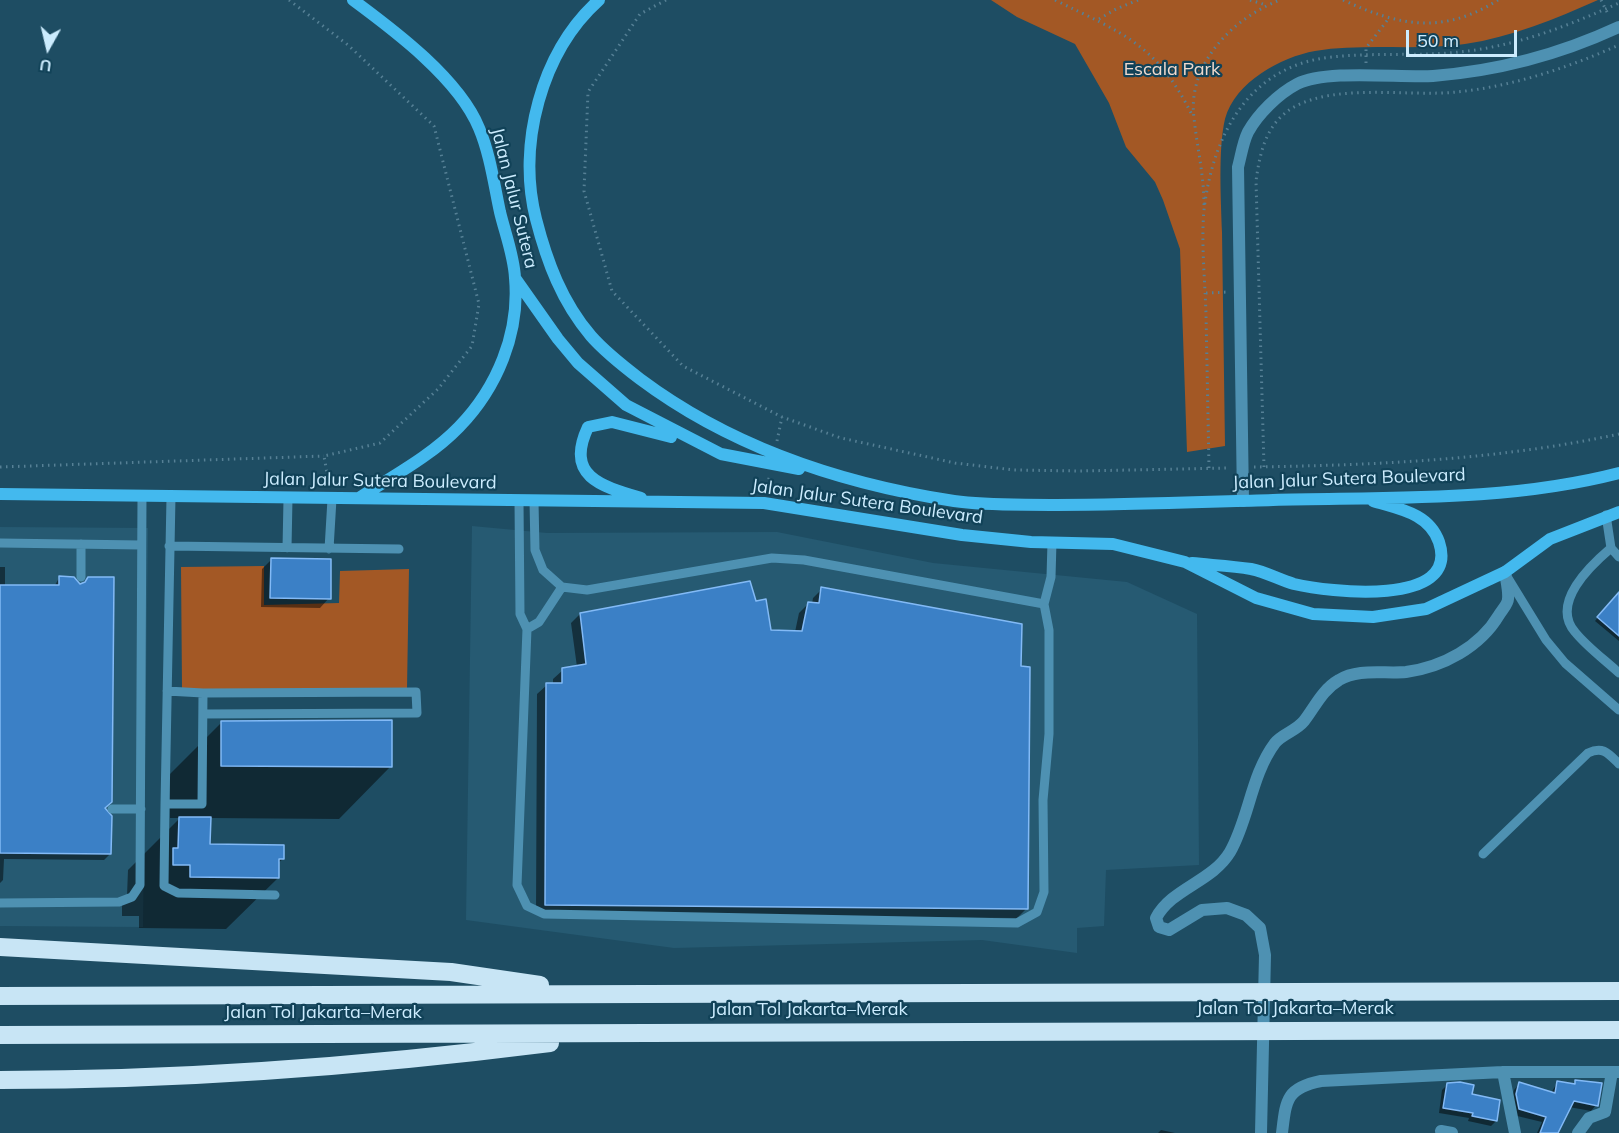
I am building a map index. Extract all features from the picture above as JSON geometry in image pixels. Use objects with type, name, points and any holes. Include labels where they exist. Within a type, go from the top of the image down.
[{"type":"highway","points":[[0,947],[451,972],[599,993]]},
{"type":"highway","name":"Jalan Tol Jakarta–Merak","points":[[0,996],[1619,991]]},
{"type":"highway","name":"Jalan Tol Jakarta–Merak","points":[[0,1035],[1619,1030]]},
{"type":"highway","points":[[0,1080],[135,1077],[331,1067],[431,1058],[629,1033]]},
{"type":"main road","name":"Jalan Jalur Sutera","points":[[352,0],[397,33],[452,87],[473,114],[486,151],[515,278],[512,332],[504,360],[483,395],[459,427],[431,450],[358,499]]},
{"type":"main road","name":"Jalan Jalur Sutera Boulevard","points":[[599,0],[567,38],[551,68],[536,110],[529,160],[530,196],[548,263],[569,305],[592,337],[619,363],[656,391],[773,459]]},
{"type":"main road","points":[[515,278],[558,339],[602,385],[626,405],[657,423],[721,454]]},
{"type":"main road","points":[[681,502],[639,498],[593,480],[582,465],[579,447],[588,428],[612,422],[652,430],[721,454]]},
{"type":"main road","name":"Jalan Jalur Sutera Boulevard","points":[[721,454],[773,459],[836,476],[955,501],[998,504],[1100,505],[1363,498],[1535,489],[1619,473]]},
{"type":"main road","name":"Jalan Jalur Sutera Boulevard","points":[[0,494],[764,503],[962,535],[1113,544],[1185,562],[1256,598],[1312,614],[1373,617],[1426,609],[1504,572],[1550,539],[1606,515],[1619,512]]},
{"type":"main road","points":[[1185,562],[1253,569],[1294,584],[1326,589],[1362,592],[1423,584],[1437,570],[1442,551],[1436,534],[1420,516],[1363,498]]},
{"type":"street","points":[[1243,501],[1238,167],[1248,132],[1268,106],[1297,84],[1330,76],[1433,76],[1485,70],[1596,38],[1619,27]]},
{"type":"street","points":[[1261,1133],[1265,956],[1260,928],[1246,915],[1227,908],[1202,910],[1169,930],[1159,927],[1156,918],[1161,908],[1189,886],[1215,870],[1230,852],[1255,786],[1276,742],[1302,724],[1322,694],[1340,679],[1363,673],[1406,672],[1439,664],[1468,649],[1491,629],[1508,600],[1504,572]]},
{"type":"street","points":[[1503,1072],[1515,1133]]},
{"type":"street","points":[[1282,1133],[1286,1102],[1294,1091],[1305,1084],[1321,1081],[1503,1072],[1615,1072],[1605,1112],[1589,1118],[1578,1133]]},
{"type":"lane","points":[[0,903],[118,902],[132,897],[140,885],[142,496]]},
{"type":"lane","points":[[171,497],[164,886],[178,893],[275,895]]},
{"type":"lane","points":[[287,548],[288,498]]},
{"type":"lane","points":[[329,549],[332,499]]},
{"type":"lane","points":[[519,501],[520,615],[526,629],[517,885],[527,906],[544,914],[1017,923],[1037,912],[1044,892],[1043,800],[1049,734],[1050,630],[1044,604],[1051,577],[1052,542]]},
{"type":"lane","points":[[534,501],[535,550],[543,570],[562,587],[587,590],[772,558],[804,560],[1044,604]]},
{"type":"lane","points":[[1606,515],[1611,548],[1619,557]]},
{"type":"lane","points":[[0,543],[141,545]]},
{"type":"lane","points":[[81,544],[81,577]]},
{"type":"lane","points":[[169,546],[399,549]]},
{"type":"lane","points":[[1611,548],[1590,566],[1572,589],[1568,613],[1574,632],[1619,673]]},
{"type":"lane","points":[[1504,572],[1546,640],[1565,663],[1618,707]]},
{"type":"lane","points":[[526,629],[539,622],[562,587]]},
{"type":"lane","points":[[167,691],[204,693],[416,692],[417,712],[203,714]]},
{"type":"lane","points":[[165,804],[202,804],[204,693]]},
{"type":"lane","points":[[1484,854],[1588,753],[1598,748],[1607,751],[1619,764]]},
{"type":"lane","points":[[112,809],[141,809]]},
{"type":"path","points":[[0,467],[324,456],[380,443],[438,389],[472,346],[479,304],[434,126],[348,45],[289,0]]},
{"type":"path","points":[[666,0],[640,14],[588,92],[584,191],[587,202],[612,291],[683,366],[782,417],[841,438],[955,463],[1014,470],[1080,471],[1395,464],[1486,457],[1558,448],[1619,434]]},
{"type":"path","points":[[1055,0],[1099,19],[1130,37],[1160,63],[1173,79],[1193,116]]},
{"type":"path","points":[[1099,19],[1138,0]]},
{"type":"path","points":[[1250,0],[1266,5]]},
{"type":"path","points":[[1209,468],[1204,178],[1193,116],[1194,96],[1207,60],[1232,29],[1266,5],[1280,0]]},
{"type":"path","points":[[1343,0],[1389,18],[1419,24],[1446,23],[1480,11],[1498,0]]},
{"type":"path","points":[[1204,210],[1212,172],[1233,118],[1248,96],[1267,79],[1303,62],[1335,57],[1438,54],[1504,45],[1571,25],[1619,3]]},
{"type":"path","points":[[1366,56],[1366,48],[1389,18]]},
{"type":"path","points":[[1264,467],[1256,181],[1259,156],[1265,138],[1276,122],[1292,108],[1327,96],[1458,92],[1523,80],[1558,70],[1619,45]]},
{"type":"path","points":[[764,503],[782,417]]},
{"type":"path","points":[[324,456],[332,499]]},
{"type":"shaded area","points":[[472,526],[547,533],[777,532],[933,563],[1127,582],[1197,614],[1199,865],[1106,870],[1104,926],[1077,928],[1077,953],[982,940],[674,948],[466,920]]},
{"type":"shaded area","points":[[0,527],[148,528],[143,927],[0,926]]},
{"type":"green space","name":"Escala Park","points":[[991,0],[1598,0],[1533,26],[1482,41],[1446,46],[1333,49],[1302,54],[1261,73],[1238,94],[1225,119],[1221,159],[1225,446],[1187,452],[1180,249],[1163,200],[1155,182],[1126,147],[1109,103],[1075,44],[1017,17]]},
{"type":"green space","points":[[264,566],[264,605],[339,603],[340,571],[409,569],[407,689],[182,689],[181,567]]},
{"type":"building","points":[[271,558],[331,559],[331,599],[270,598]]},
{"type":"building","points":[[59,576],[74,577],[80,584],[88,577],[114,577],[112,802],[105,808],[112,816],[111,854],[0,853],[0,585],[59,585]]},
{"type":"building","points":[[750,581],[756,601],[766,599],[771,630],[802,631],[808,602],[819,603],[821,587],[1022,624],[1021,666],[1030,667],[1028,909],[545,905],[546,683],[562,683],[562,668],[586,664],[580,613]]},
{"type":"building","points":[[1619,592],[1619,636],[1597,617]]},
{"type":"building","points":[[392,720],[392,767],[221,766],[221,721]]},
{"type":"building","points":[[179,817],[211,817],[210,844],[284,845],[284,859],[279,859],[279,878],[190,877],[190,865],[173,865],[173,848],[178,848]]},
{"type":"building","points":[[1575,1080],[1602,1083],[1598,1106],[1574,1101],[1558,1133],[1540,1133],[1546,1117],[1519,1109],[1516,1094],[1519,1082],[1555,1093],[1557,1081],[1575,1084]]},
{"type":"building","points":[[1460,1082],[1474,1085],[1472,1094],[1500,1100],[1497,1121],[1472,1116],[1473,1113],[1443,1108],[1447,1083]]}]
